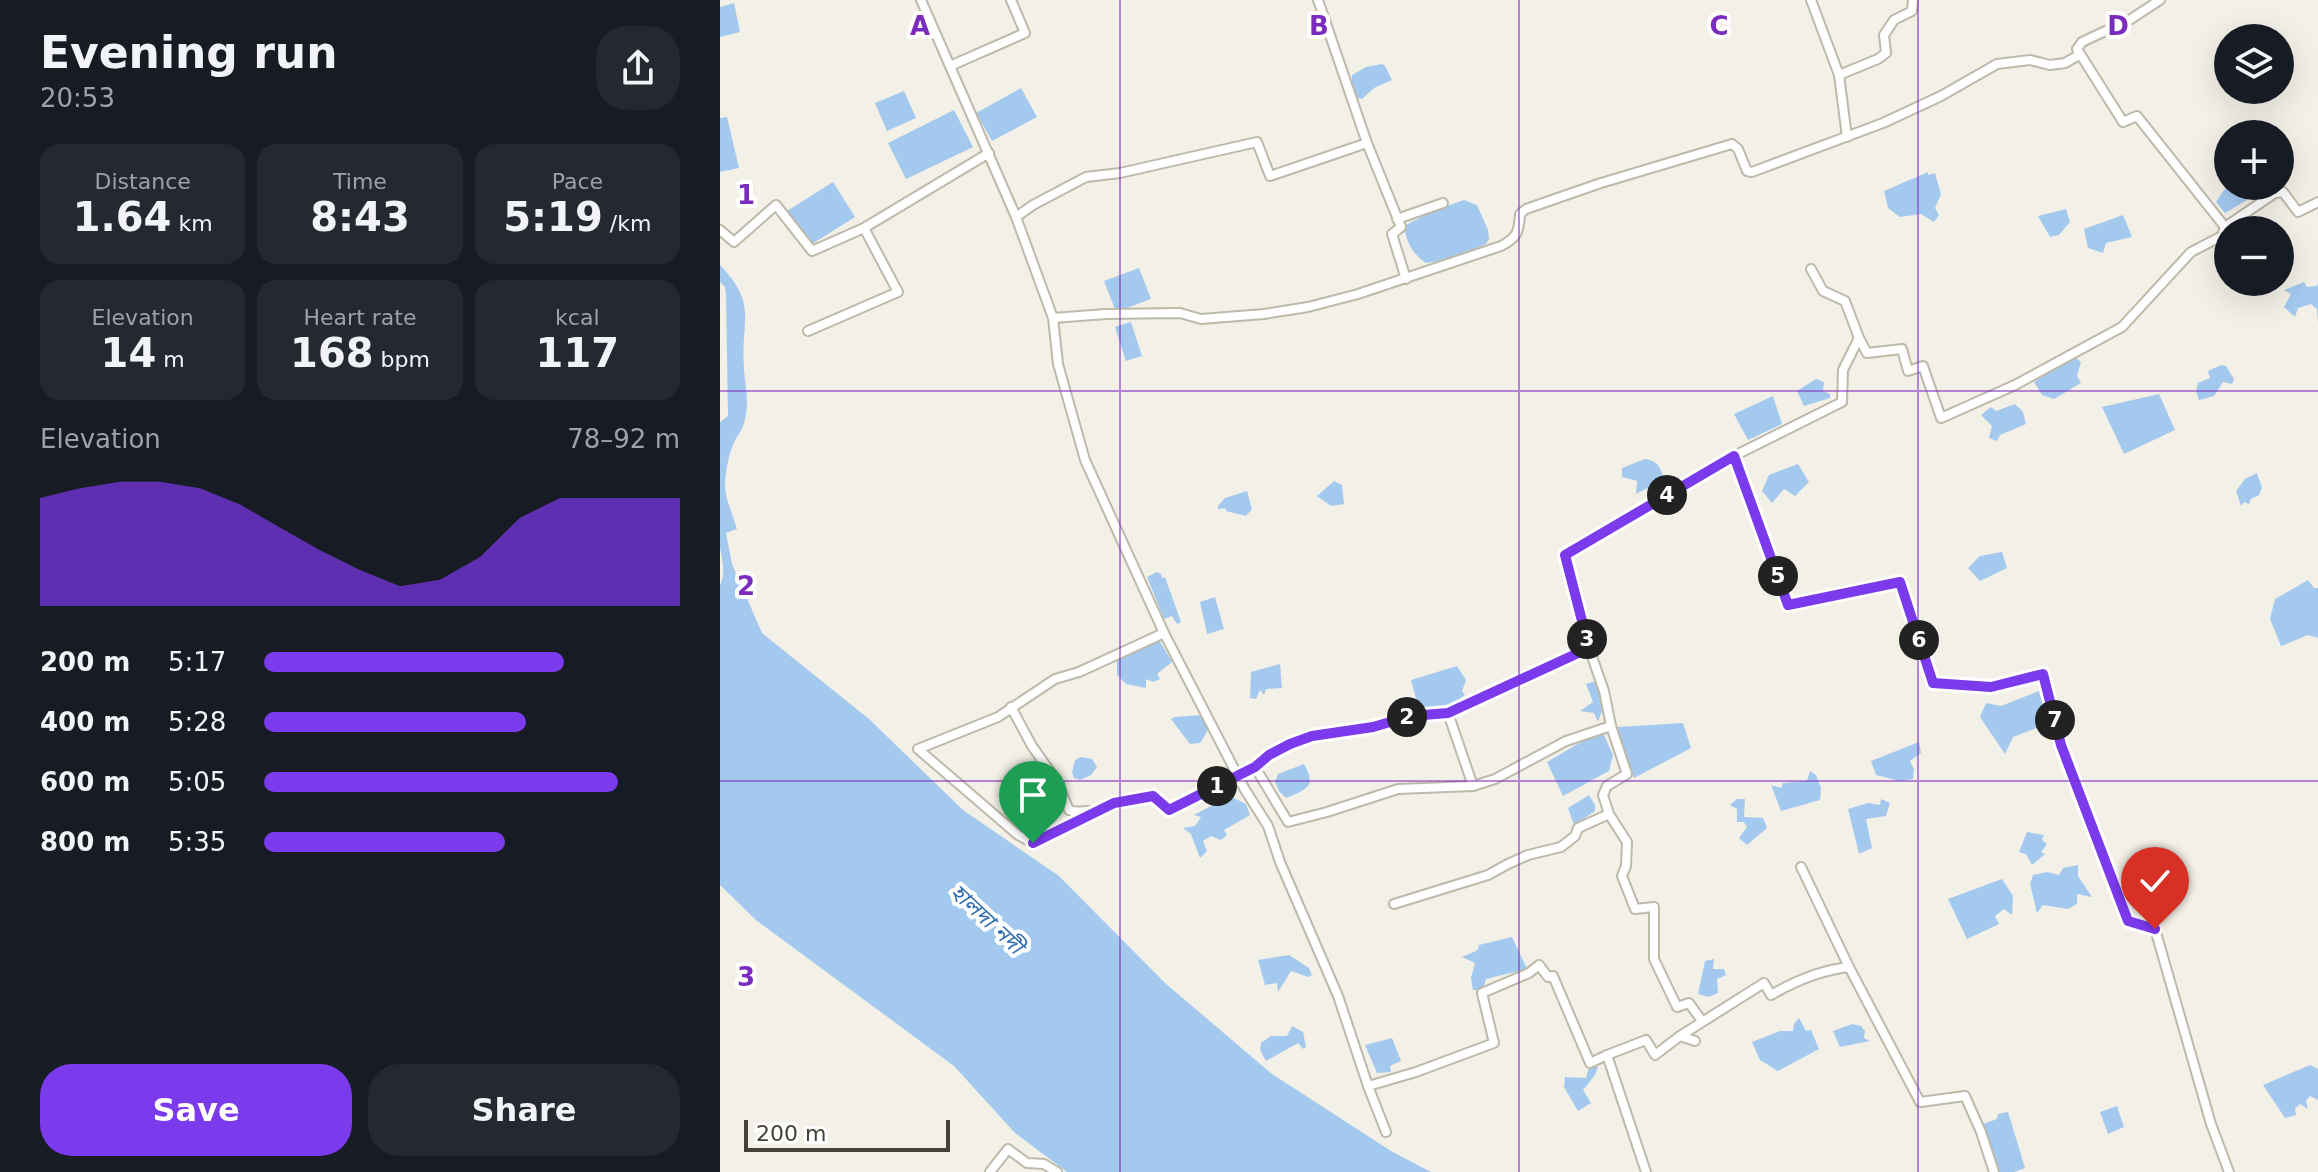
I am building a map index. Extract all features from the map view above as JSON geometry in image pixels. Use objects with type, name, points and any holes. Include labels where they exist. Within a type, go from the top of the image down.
[{"type":"street","points":[[921,0],[1016,217],[1053,318],[1058,364],[1085,460],[1164,633],[1237,775],[1268,826],[1280,862],[1338,996],[1386,1132]]},
{"type":"street","points":[[950,66],[1025,33],[1011,0]]},
{"type":"street","points":[[1318,0],[1367,143],[1401,227],[1392,234],[1406,279]]},
{"type":"street","points":[[1811,0],[1839,75],[1847,137]]},
{"type":"street","points":[[1839,75],[1886,53],[1884,35],[1894,20],[1912,11],[1913,0]]},
{"type":"street","points":[[2160,0],[2131,19],[2082,42],[2077,49],[2123,122],[2137,116],[2216,216]]},
{"type":"street","points":[[1053,318],[1180,313],[1201,319],[1308,307],[1406,279],[1501,246],[1514,240],[1519,233],[1520,214],[1526,209],[1601,183],[1728,144],[1737,147],[1746,169],[1752,172],[1847,137],[1928,102],[1997,64],[2030,60],[2050,65],[2065,63],[2079,55]]},
{"type":"street","points":[[1016,217],[1086,177],[1120,173],[1257,142],[1270,176],[1367,143]]},
{"type":"street","points":[[720,230],[734,242],[776,205],[812,251],[864,228],[989,153]]},
{"type":"street","points":[[2241,216],[2275,193],[2283,192],[2298,212],[2318,202]]},
{"type":"street","points":[[1397,219],[1443,203]]},
{"type":"street","points":[[808,331],[898,292],[864,228]]},
{"type":"street","points":[[1811,269],[1823,291],[1845,301],[1867,353],[1902,349],[1908,371],[1923,366],[1941,418],[2015,385],[2122,327],[2191,252],[2214,240]]},
{"type":"street","points":[[1702,1021],[1689,1003],[1677,1007],[1654,959],[1654,907],[1635,909],[1622,876],[1626,866],[1627,842],[1609,814],[1603,795],[1607,786],[1627,774],[1565,555],[1734,456],[1842,402],[1843,370],[1859,338]]},
{"type":"street","points":[[1734,456],[1788,605],[1900,582],[1933,683],[1991,687],[2043,674],[2061,745],[2128,921],[2155,929],[2211,1124],[2229,1172]]},
{"type":"street","points":[[1164,633],[1079,672],[1055,679],[998,717],[918,749],[1018,835],[1033,843],[1114,803],[1153,796],[1169,810],[1255,767],[1280,749],[1312,736],[1373,727],[1411,716],[1448,713],[1589,648]]},
{"type":"street","points":[[1011,707],[1032,746],[1056,780],[1069,810],[1096,812]]},
{"type":"street","points":[[1448,713],[1473,786]]},
{"type":"street","points":[[1255,767],[1288,822],[1398,789],[1473,786],[1495,779],[1566,741],[1611,726]]},
{"type":"street","points":[[1394,904],[1488,875],[1528,855],[1561,847],[1575,836],[1578,828],[1609,814]]},
{"type":"street","points":[[1801,867],[1920,1102],[1965,1096],[1994,1172]]},
{"type":"street","points":[[1368,1086],[1494,1043],[1482,993],[1529,973],[1539,965],[1548,977],[1553,976],[1590,1063],[1646,1040],[1655,1055],[1702,1021],[1764,983],[1771,995],[1791,983],[1849,967]]},
{"type":"street","points":[[1680,1036],[1695,1041]]},
{"type":"street","points":[[1607,1055],[1646,1172]]},
{"type":"street","points":[[990,1172],[1008,1149],[1027,1163],[1044,1164],[1057,1172]]},
{"type":"water","points":[[734,3],[740,32],[720,37],[720,7]]},
{"type":"water","points":[[1382,64],[1392,80],[1374,88],[1362,99],[1357,98],[1352,75],[1366,67]]},
{"type":"water","points":[[1021,88],[1037,117],[992,141],[976,113]]},
{"type":"water","points":[[904,91],[916,118],[887,131],[875,103]]},
{"type":"water","points":[[954,110],[973,147],[906,179],[888,143]]},
{"type":"water","points":[[727,117],[739,168],[720,172],[720,118]]},
{"type":"water","points":[[1928,172],[1928,175],[1935,173],[1941,194],[1935,208],[1939,215],[1934,222],[1921,214],[1900,217],[1888,208],[1884,191]]},
{"type":"water","points":[[833,182],[855,217],[809,246],[787,211]]},
{"type":"water","points":[[1464,200],[1477,205],[1488,230],[1486,244],[1446,260],[1426,263],[1411,247],[1404,226]]},
{"type":"water","points":[[2217,200],[2247,200],[2225,213]]},
{"type":"water","points":[[2066,209],[2070,222],[2059,235],[2050,237],[2038,216]]},
{"type":"water","points":[[2123,215],[2132,237],[2106,243],[2103,253],[2088,248],[2084,229]]},
{"type":"water","name":"হালদা নদী","points":[[720,265],[732,279],[744,303],[743,351],[747,396],[743,426],[734,442],[725,482],[737,529],[726,533],[732,564],[762,633],[869,719],[963,810],[1059,876],[1165,983],[1272,1074],[1391,1151],[1431,1172],[1067,1172],[1015,1133],[954,1066],[756,920],[720,885],[720,585],[723,571],[720,547],[720,422],[728,416],[726,295],[725,287],[720,282]]},
{"type":"water","points":[[1139,268],[1151,299],[1116,312],[1104,281]]},
{"type":"water","points":[[2304,282],[2307,287],[2317,286],[2318,282],[2318,323],[2317,309],[2311,304],[2298,308],[2295,317],[2284,307],[2290,296],[2294,296],[2294,286]]},
{"type":"water","points":[[1131,322],[1142,356],[1126,361],[1115,327]]},
{"type":"water","points":[[2075,357],[2081,362],[2077,376],[2081,383],[2054,399],[2042,395],[2034,382]]},
{"type":"water","points":[[2226,366],[2234,379],[2232,384],[2223,382],[2214,396],[2199,400],[2196,391],[2198,383],[2210,378],[2208,371]]},
{"type":"water","points":[[1816,379],[1824,382],[1823,391],[1830,394],[1830,398],[1804,406],[1797,391]]},
{"type":"water","points":[[2159,394],[2175,430],[2124,454],[2102,407]]},
{"type":"water","points":[[1773,396],[1782,424],[1748,440],[1734,414]]},
{"type":"water","points":[[2015,404],[2023,412],[2026,424],[2000,435],[1997,441],[1989,438],[1992,426],[1981,415],[1991,407],[1996,411]]},
{"type":"water","points":[[1645,459],[1658,466],[1665,490],[1661,491],[1656,484],[1636,494],[1637,481],[1622,477],[1622,468]]},
{"type":"water","points":[[1798,464],[1809,482],[1795,496],[1784,489],[1772,503],[1762,491],[1769,475]]},
{"type":"water","points":[[2257,473],[2262,488],[2259,495],[2249,504],[2244,502],[2241,506],[2236,491],[2245,479]]},
{"type":"water","points":[[1334,481],[1342,485],[1344,504],[1331,506],[1317,496]]},
{"type":"water","points":[[1247,491],[1252,509],[1246,516],[1226,511],[1225,508],[1218,509],[1225,498]]},
{"type":"water","points":[[2002,552],[2007,568],[1980,581],[1968,568],[1980,556]]},
{"type":"water","points":[[1157,572],[1162,578],[1165,577],[1181,622],[1177,624],[1172,616],[1164,619],[1147,577]]},
{"type":"water","points":[[2308,580],[2314,588],[2318,588],[2318,638],[2308,635],[2281,646],[2270,619],[2275,599]]},
{"type":"water","points":[[1215,597],[1224,629],[1207,634],[1200,602]]},
{"type":"water","points":[[1159,640],[1172,662],[1157,674],[1160,679],[1153,682],[1146,679],[1146,688],[1126,684],[1117,675],[1117,661]]},
{"type":"water","points":[[1280,664],[1282,688],[1266,689],[1264,695],[1260,690],[1256,699],[1250,698],[1251,672]]},
{"type":"water","points":[[1457,666],[1466,680],[1462,691],[1465,695],[1451,705],[1419,709],[1411,680]]},
{"type":"water","points":[[1596,681],[1604,705],[1598,722],[1594,713],[1580,711],[1593,702],[1586,684]]},
{"type":"water","points":[[2039,691],[2047,700],[2047,724],[2013,737],[2005,754],[1980,717],[1986,703],[2001,706]]},
{"type":"water","points":[[1203,715],[1208,730],[1200,743],[1190,744],[1171,719],[1175,717]]},
{"type":"water","points":[[1683,723],[1691,748],[1634,778],[1617,727]]},
{"type":"water","points":[[1593,735],[1604,735],[1613,755],[1609,771],[1563,796],[1547,762]]},
{"type":"water","points":[[1919,742],[1921,753],[1910,761],[1914,769],[1913,779],[1900,781],[1876,775],[1871,761]]},
{"type":"water","points":[[1081,757],[1092,759],[1097,767],[1091,775],[1080,780],[1074,778],[1072,773],[1075,760]]},
{"type":"water","points":[[1304,764],[1310,778],[1308,786],[1286,798],[1275,782],[1278,774]]},
{"type":"water","points":[[1810,771],[1816,775],[1821,788],[1820,800],[1781,811],[1771,785],[1781,788],[1783,783],[1807,781]]},
{"type":"water","points":[[1589,795],[1595,811],[1574,825],[1568,808]]},
{"type":"water","points":[[1230,796],[1246,804],[1250,815],[1224,830],[1227,835],[1221,840],[1211,836],[1203,841],[1207,851],[1200,858],[1191,834],[1183,828],[1195,826],[1201,817],[1194,815]]},
{"type":"water","points":[[1737,799],[1745,799],[1744,817],[1763,818],[1767,828],[1747,845],[1739,838],[1747,827],[1744,822],[1737,822],[1737,809],[1730,805]]},
{"type":"water","points":[[1881,799],[1890,803],[1886,816],[1866,819],[1872,848],[1859,854],[1848,809],[1868,803],[1880,805]]},
{"type":"water","points":[[2027,832],[2044,835],[2042,840],[2047,844],[2041,852],[2045,854],[2032,865],[2026,854],[2019,852]]},
{"type":"water","points":[[2078,865],[2078,876],[2092,897],[2077,894],[2077,904],[2068,909],[2043,905],[2037,913],[2030,884],[2033,875],[2047,872],[2059,875],[2063,868]]},
{"type":"water","points":[[2002,879],[2013,896],[2012,915],[2004,909],[1995,916],[1999,924],[1967,939],[1948,899]]},
{"type":"water","points":[[1512,937],[1527,969],[1486,979],[1483,990],[1473,990],[1471,978],[1475,963],[1462,957],[1478,950],[1479,945]]},
{"type":"water","points":[[1289,955],[1309,968],[1312,975],[1308,977],[1291,971],[1278,992],[1277,983],[1265,985],[1258,960]]},
{"type":"water","points":[[1714,959],[1713,969],[1724,969],[1726,975],[1717,979],[1718,993],[1709,997],[1698,994],[1705,961]]},
{"type":"water","points":[[1799,1018],[1806,1031],[1811,1030],[1819,1049],[1778,1071],[1760,1060],[1752,1042],[1780,1031],[1793,1031]]},
{"type":"water","points":[[1852,1024],[1861,1026],[1865,1031],[1864,1038],[1870,1041],[1840,1047],[1833,1031]]},
{"type":"water","points":[[1292,1026],[1303,1032],[1306,1047],[1303,1049],[1298,1043],[1266,1061],[1260,1050],[1261,1043],[1271,1036],[1287,1036]]},
{"type":"water","points":[[1392,1038],[1401,1061],[1390,1066],[1391,1072],[1377,1073],[1365,1045]]},
{"type":"water","points":[[2310,1065],[2318,1069],[2318,1100],[2310,1096],[2306,1101],[2308,1109],[2300,1104],[2295,1109],[2296,1115],[2285,1118],[2263,1085]]},
{"type":"water","points":[[1589,1067],[1598,1067],[1583,1090],[1591,1103],[1578,1111],[1564,1087],[1565,1077],[1586,1078]]},
{"type":"water","points":[[2117,1106],[2124,1127],[2108,1134],[2100,1112]]},
{"type":"water","points":[[2008,1112],[2025,1168],[1999,1172],[1983,1124],[1997,1119],[1998,1114]]},
{"type":"route","points":[[1033,843],[1114,803],[1153,796],[1169,810],[1255,767],[1290,744],[1312,736],[1373,727],[1411,716],[1448,713],[1589,648],[1565,555],[1734,456],[1788,605],[1900,582],[1933,683],[1991,687],[2043,674],[2061,745],[2128,921],[2155,929]]}]
